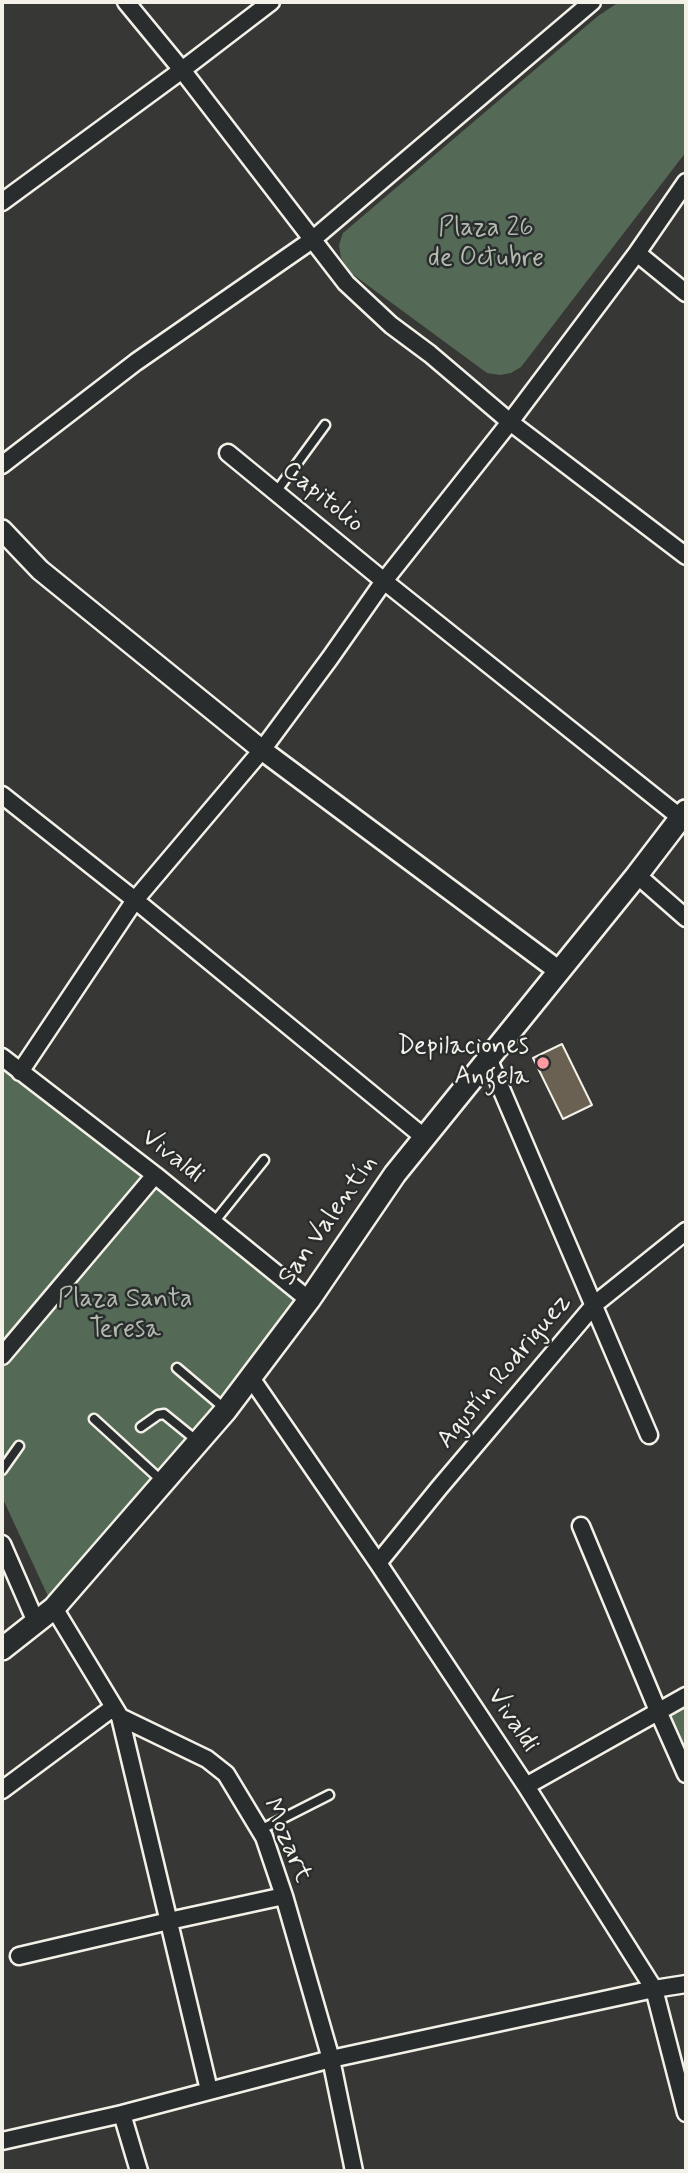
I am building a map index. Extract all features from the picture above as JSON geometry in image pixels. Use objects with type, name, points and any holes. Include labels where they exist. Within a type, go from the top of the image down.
[{"type":"main road","name":"San Valentín","points":[[2,1649],[54,1608],[226,1410],[309,1300],[395,1174],[637,875],[683,814]]},
{"type":"street","points":[[126,2],[182,70],[346,283],[510,422],[686,556]]},
{"type":"street","points":[[2,202],[271,2]]},
{"type":"street","points":[[2,466],[136,362],[312,240],[592,2]]},
{"type":"street","points":[[20,1072],[135,900],[262,750],[384,581],[510,422],[637,253],[686,182]]},
{"type":"street","points":[[637,253],[686,293]]},
{"type":"street","name":"Capitolio","points":[[228,453],[384,581],[683,814]]},
{"type":"street","points":[[2,530],[40,570],[262,750],[559,971]]},
{"type":"street","points":[[2,795],[135,900],[425,1138]]},
{"type":"street","points":[[637,875],[686,918]]},
{"type":"street","name":"Vivaldi","points":[[2,1057],[215,1222],[309,1300]]},
{"type":"street","points":[[488,1058],[649,1435]]},
{"type":"street","points":[[2,1356],[155,1175]]},
{"type":"street","name":"Agustín Rodriguez","points":[[379,1563],[595,1304],[686,1231]]},
{"type":"street","name":"Vivaldi","points":[[251,1378],[379,1563],[526,1786],[654,1989],[686,2113]]},
{"type":"street","points":[[581,1526],[657,1711],[686,1773]]},
{"type":"street","points":[[2,1544],[36,1622]]},
{"type":"street","points":[[54,1608],[117,1712],[209,2090]]},
{"type":"street","points":[[526,1786],[686,1696]]},
{"type":"street","points":[[2,1790],[117,1712]]},
{"type":"street","name":"Mozart","points":[[117,1712],[207,1759],[226,1774],[260,1830],[285,1896],[331,2059],[354,2171]]},
{"type":"street","points":[[19,1956],[169,1920],[285,1896]]},
{"type":"street","points":[[2,2141],[122,2114],[331,2059],[686,1984]]},
{"type":"street","points":[[122,2114],[139,2171]]},
{"type":"lane","points":[[276,492],[325,425]]},
{"type":"lane","points":[[215,1222],[264,1160]]},
{"type":"lane","points":[[177,1368],[226,1410]]},
{"type":"lane","points":[[141,1427],[164,1414],[198,1442]]},
{"type":"lane","points":[[94,1419],[163,1482]]},
{"type":"lane","points":[[2,1470],[19,1446]]},
{"type":"lane","points":[[260,1830],[329,1795]]},
{"type":"green space","name":"Plaza 26 de Octubre","points":[[619,2],[686,2],[686,152],[521,367],[500,375],[487,373],[351,273],[341,258],[339,245],[343,233],[598,16]]},
{"type":"green space","name":"Plaza Santa Teresa","points":[[2,1063],[302,1295],[54,1609],[2,1497]]},
{"type":"green space","points":[[686,1704],[686,1771],[662,1718]]},
{"type":"building","points":[[562,1044],[592,1105],[563,1119],[533,1058]]},
{"type":"place","name":"Depilaciones Angela","points":[[543,1063]]}]
